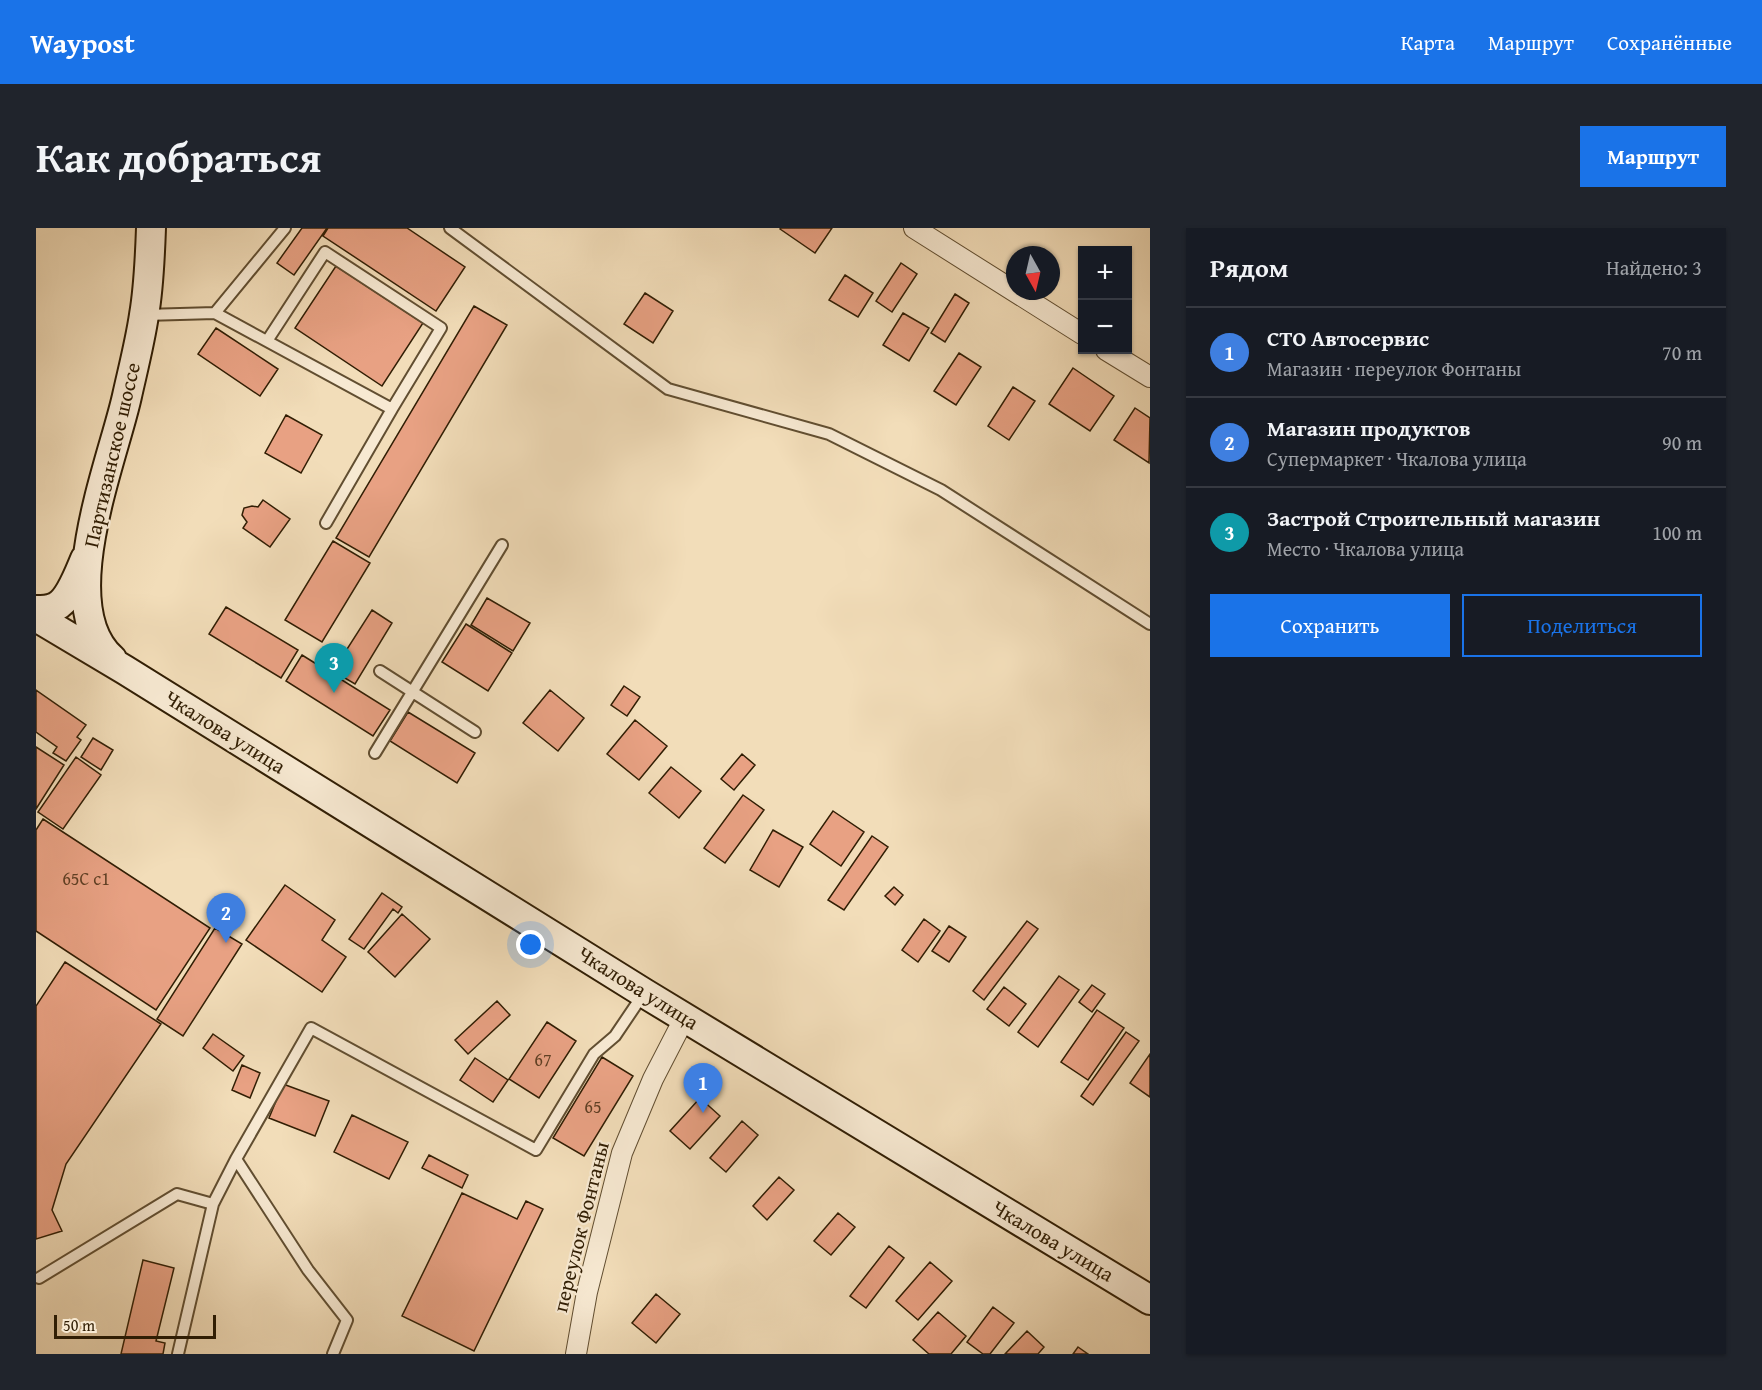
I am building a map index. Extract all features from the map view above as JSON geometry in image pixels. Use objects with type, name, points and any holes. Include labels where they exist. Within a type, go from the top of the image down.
[{"type":"main road","name":"Партизанское шоссе","points":[[125,670],[107,654],[96,639],[88,613],[87,584],[95,512],[127,398],[144,315],[151,228]]},
{"type":"main road","points":[[36,610],[60,604],[74,584],[89,552]]},
{"type":"main road","name":"Чкалова улица","points":[[36,617],[644,993],[1150,1300]]},
{"type":"street","points":[[914,228],[1078,331]]},
{"type":"street","points":[[1113,354],[1150,377]]},
{"type":"street","name":"переулок Фонтаны","points":[[576,1354],[587,1292],[622,1153],[653,1079],[685,1017]]},
{"type":"lane","points":[[215,313],[285,228]]},
{"type":"lane","points":[[450,228],[668,389],[829,434],[941,490],[1150,624]]},
{"type":"lane","points":[[267,341],[325,252],[441,328],[326,523]]},
{"type":"lane","points":[[144,315],[215,313],[392,409]]},
{"type":"lane","points":[[375,753],[502,545]]},
{"type":"lane","points":[[380,671],[475,732]]},
{"type":"lane","points":[[178,1354],[213,1204],[311,1028],[536,1150],[594,1054],[615,1036],[644,993]]},
{"type":"lane","points":[[236,1159],[308,1270],[347,1320],[333,1354]]},
{"type":"lane","points":[[39,1278],[177,1194],[213,1204]]},
{"type":"building","points":[[302,228],[327,228],[294,275],[277,263]]},
{"type":"building","points":[[328,228],[407,228],[465,267],[436,311],[323,236]]},
{"type":"building","points":[[781,228],[832,228],[815,253]]},
{"type":"building","points":[[901,263],[917,274],[892,312],[876,301]]},
{"type":"building","points":[[336,266],[423,323],[382,386],[295,328]]},
{"type":"building","points":[[845,275],[873,293],[858,317],[829,300]]},
{"type":"building","points":[[645,293],[673,311],[653,343],[624,324]]},
{"type":"building","points":[[955,294],[969,303],[945,342],[931,333]]},
{"type":"building","points":[[474,306],[507,325],[369,557],[336,538]]},
{"type":"building","points":[[903,313],[929,328],[909,361],[883,345]]},
{"type":"building","points":[[216,328],[278,369],[260,396],[198,354]]},
{"type":"building","points":[[959,353],[981,367],[956,405],[934,391]]},
{"type":"building","points":[[1073,368],[1114,396],[1090,431],[1049,404]]},
{"type":"building","points":[[1013,387],[1035,401],[1009,440],[988,426]]},
{"type":"building","points":[[1135,408],[1150,418],[1149,463],[1114,440]]},
{"type":"building","points":[[286,415],[322,435],[301,473],[265,453]]},
{"type":"building","points":[[263,500],[290,519],[270,547],[243,528],[247,522],[242,515],[244,508],[258,507]]},
{"type":"building","points":[[333,541],[370,563],[322,642],[285,620]]},
{"type":"building","points":[[487,598],[530,623],[513,651],[471,625]]},
{"type":"building","points":[[226,607],[298,650],[281,678],[209,634]]},
{"type":"building","points":[[372,610],[392,623],[355,684],[333,671]]},
{"type":"building","points":[[466,624],[512,653],[488,691],[442,662]]},
{"type":"building","points":[[302,655],[390,710],[373,736],[286,681]]},
{"type":"building","points":[[624,686],[640,697],[627,716],[611,705]]},
{"type":"building","points":[[36,690],[86,725],[77,737],[81,740],[66,761],[53,753],[57,747],[36,732]]},
{"type":"building","points":[[550,690],[584,718],[558,751],[523,723]]},
{"type":"building","points":[[408,712],[475,753],[457,783],[390,741]]},
{"type":"building","points":[[635,720],[667,746],[639,780],[607,754]]},
{"type":"building","points":[[93,738],[113,750],[101,770],[81,757]]},
{"type":"building","points":[[36,747],[64,765],[36,809]]},
{"type":"building","points":[[742,754],[755,765],[734,790],[721,779]]},
{"type":"building","points":[[76,757],[101,775],[63,829],[38,812]]},
{"type":"building","points":[[671,767],[701,791],[679,818],[649,793]]},
{"type":"building","points":[[743,795],[764,810],[725,863],[704,848]]},
{"type":"building","points":[[833,811],[864,832],[841,866],[810,844]]},
{"type":"building","points":[[43,819],[210,928],[156,1010],[36,931],[36,830]]},
{"type":"building","points":[[773,830],[803,847],[779,887],[750,870]]},
{"type":"building","points":[[872,836],[888,847],[844,910],[828,900]]},
{"type":"building","points":[[285,885],[335,920],[322,940],[346,957],[322,992],[246,940]]},
{"type":"building","points":[[894,887],[903,895],[895,905],[885,896]]},
{"type":"building","points":[[382,893],[402,907],[398,913],[393,909],[364,949],[349,939]]},
{"type":"building","points":[[402,914],[430,939],[395,977],[368,952]]},
{"type":"building","points":[[924,919],[940,931],[918,962],[902,950]]},
{"type":"building","points":[[1027,921],[1038,929],[984,1000],[973,991]]},
{"type":"building","points":[[949,926],[966,937],[949,962],[932,951]]},
{"type":"building","points":[[215,928],[242,944],[183,1036],[157,1019]]},
{"type":"building","points":[[65,962],[161,1024],[66,1164],[52,1210],[62,1231],[36,1239],[36,1006]]},
{"type":"building","points":[[1059,976],[1079,990],[1038,1047],[1018,1032]]},
{"type":"building","points":[[1092,985],[1105,994],[1092,1012],[1079,1002]]},
{"type":"building","points":[[1004,987],[1026,1004],[1009,1026],[987,1009]]},
{"type":"building","points":[[497,1001],[510,1015],[468,1054],[455,1040]]},
{"type":"building","points":[[1097,1010],[1124,1028],[1088,1080],[1061,1062]]},
{"type":"building","points":[[547,1022],[576,1041],[539,1098],[509,1079]]},
{"type":"building","points":[[1126,1032],[1139,1041],[1093,1105],[1081,1096]]},
{"type":"building","points":[[213,1034],[244,1056],[233,1071],[203,1048]]},
{"type":"building","points":[[1150,1054],[1150,1097],[1130,1083]]},
{"type":"building","points":[[602,1057],[633,1076],[584,1156],[553,1138]]},
{"type":"building","points":[[475,1058],[508,1080],[493,1102],[460,1080]]},
{"type":"building","points":[[242,1065],[260,1073],[250,1098],[232,1090]]},
{"type":"building","points":[[283,1084],[329,1101],[315,1136],[269,1118]]},
{"type":"building","points":[[700,1098],[720,1116],[690,1149],[670,1131]]},
{"type":"building","points":[[352,1115],[408,1142],[389,1179],[334,1152]]},
{"type":"building","points":[[742,1121],[758,1135],[726,1172],[710,1158]]},
{"type":"building","points":[[429,1155],[468,1175],[462,1188],[422,1168]]},
{"type":"building","points":[[779,1177],[794,1190],[767,1220],[753,1206]]},
{"type":"building","points":[[462,1193],[517,1219],[526,1201],[543,1209],[474,1351],[402,1316]]},
{"type":"building","points":[[838,1213],[855,1227],[831,1255],[814,1241]]},
{"type":"building","points":[[889,1246],[904,1258],[866,1308],[850,1296]]},
{"type":"building","points":[[143,1260],[174,1268],[156,1341],[165,1343],[163,1354],[121,1354]]},
{"type":"building","points":[[930,1262],[952,1281],[918,1320],[896,1301]]},
{"type":"building","points":[[656,1294],[680,1314],[656,1343],[632,1323]]},
{"type":"building","points":[[993,1307],[1014,1323],[990,1354],[983,1354],[967,1342]]},
{"type":"building","points":[[938,1312],[966,1336],[951,1354],[929,1354],[913,1340]]},
{"type":"building","points":[[1027,1331],[1044,1347],[1038,1354],[1005,1354]]},
{"type":"building","points":[[1078,1347],[1088,1354],[1073,1354]]},
{"type":"place","name":"Застрой Строительный магазин","points":[[334,693]]},
{"type":"place","name":"Магазин продуктов","points":[[226,943]]},
{"type":"place","name":"СТО Автосервис","points":[[703,1113]]}]
